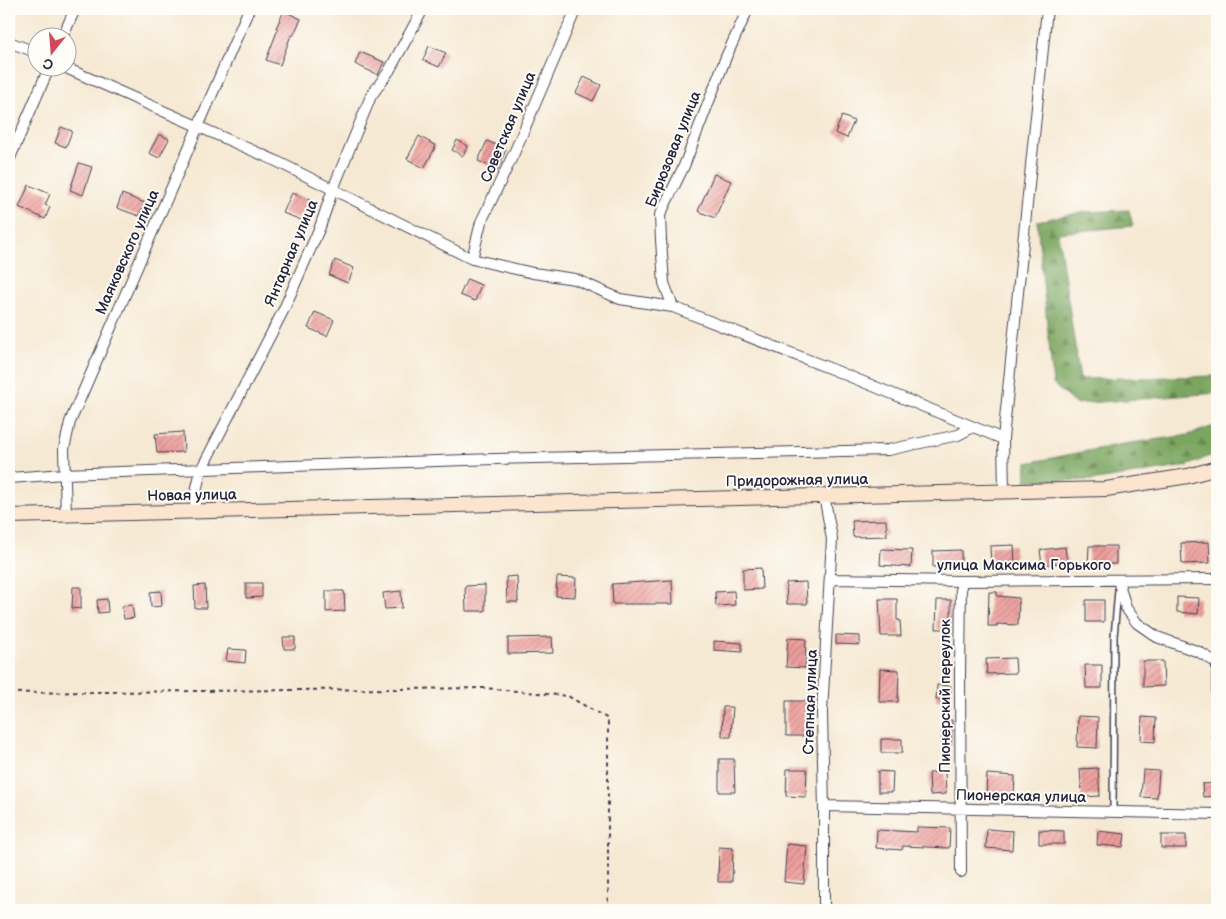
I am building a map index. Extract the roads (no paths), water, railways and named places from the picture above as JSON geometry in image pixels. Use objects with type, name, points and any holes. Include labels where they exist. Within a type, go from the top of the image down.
[{"type":"street","points":[[66,28],[75,9]]},
{"type":"street","name":"Маяковского улица","points":[[66,515],[64,449],[70,422],[249,9]]},
{"type":"street","name":"Янтарная улица","points":[[195,511],[195,496],[201,470],[284,309],[320,226],[333,189],[372,96],[389,71],[423,9]]},
{"type":"street","name":"Советская улица","points":[[472,259],[482,222],[576,9]]},
{"type":"street","name":"Бирюзовая улица","points":[[674,307],[664,282],[660,215],[684,166],[726,57],[748,9]]},
{"type":"street","points":[[1004,491],[1003,439],[1046,9]]},
{"type":"street","points":[[9,42],[28,49]]},
{"type":"street","points":[[78,73],[274,160],[472,259],[533,273],[575,280],[620,299],[674,307],[1003,439]]},
{"type":"street","points":[[9,160],[45,78]]},
{"type":"street","points":[[9,478],[64,474],[495,459],[888,450],[958,436],[973,427]]},
{"type":"street","name":"Придорожная улица","points":[[376,507],[1106,489],[1188,476],[1217,468]]},
{"type":"street","name":"Степная улица","points":[[824,495],[832,539],[822,712],[824,910]]},
{"type":"street","name":"Новая улица","points":[[9,516],[376,507]]},
{"type":"street","name":"улица Максима Горького","points":[[831,579],[1217,580]]},
{"type":"street","name":"Пионерский переулок","points":[[961,580],[961,872]]},
{"type":"street","points":[[1118,580],[1126,608],[1137,623],[1157,636],[1199,652],[1216,663]]},
{"type":"street","name":"Пионерская улица","points":[[824,806],[1217,814]]},
{"type":"lane","points":[[1113,813],[1114,637],[1118,580]]},
{"type":"lane","points":[[1215,736],[1216,663]]}]
